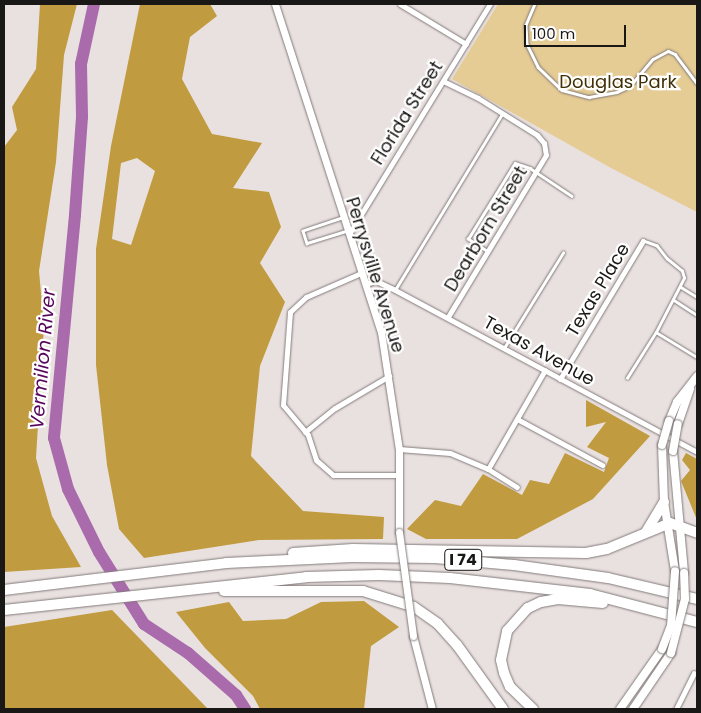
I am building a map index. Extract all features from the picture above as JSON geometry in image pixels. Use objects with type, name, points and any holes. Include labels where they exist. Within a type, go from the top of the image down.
[{"type":"highway","points":[[646,532],[664,502]]},
{"type":"highway","points":[[226,563],[252,557],[353,549],[586,553],[607,549],[646,532],[674,524],[697,533]]},
{"type":"highway","name":"I 74","points":[[9,589],[226,563],[352,557],[436,558],[608,578],[697,600]]},
{"type":"highway","name":"I 74","points":[[4,610],[158,591],[236,588],[306,577],[379,575],[450,578],[590,594],[697,622]]},
{"type":"highway","points":[[236,588],[363,591],[414,607],[438,624],[456,645],[503,709]]},
{"type":"highway","points":[[533,709],[510,687],[501,660],[507,631],[516,618],[528,608],[558,599],[639,607]]},
{"type":"main road","points":[[620,709],[662,649],[672,617],[675,570],[673,451],[678,424],[694,389],[697,376]]},
{"type":"main road","points":[[633,709],[671,653],[683,608],[684,573],[674,524],[664,502],[662,445],[669,420],[677,402],[694,389]]},
{"type":"street","name":"Perrysville Avenue","points":[[275,4],[342,218],[381,332],[390,376],[399,449],[399,532],[413,636],[432,709]]},
{"type":"street","points":[[400,4],[466,44]]},
{"type":"street","name":"Florida Street","points":[[347,233],[490,4]]},
{"type":"street","points":[[443,81],[503,112]]},
{"type":"street","name":"Dearborn Street","points":[[448,317],[546,155],[544,143],[537,135],[503,112]]},
{"type":"street","name":"Texas Place","points":[[560,379],[643,241]]},
{"type":"street","points":[[361,273],[306,297],[290,312],[282,396],[286,412],[305,432],[316,460],[333,475],[399,475]]},
{"type":"street","name":"Texas Avenue","points":[[365,284],[376,280],[697,452]]},
{"type":"street","points":[[488,469],[545,370]]},
{"type":"street","points":[[305,432],[335,408],[390,376]]},
{"type":"street","points":[[517,419],[602,465]]},
{"type":"street","points":[[399,449],[450,453],[488,469],[517,488]]},
{"type":"street","points":[[676,709],[694,673]]},
{"type":"lane","points":[[535,4],[526,25],[527,44],[538,66],[562,90],[589,98],[617,92],[630,86],[654,59],[668,51],[675,54],[697,83]]},
{"type":"lane","points":[[395,290],[503,112]]},
{"type":"lane","points":[[489,252],[468,239],[515,163],[572,196]]},
{"type":"lane","points":[[342,218],[303,230],[307,243],[347,233]]},
{"type":"lane","points":[[627,378],[656,332],[684,278],[682,271],[654,243],[643,241]]},
{"type":"lane","points":[[504,348],[563,253]]},
{"type":"lane","points":[[681,287],[697,297]]},
{"type":"lane","points":[[674,300],[697,315]]},
{"type":"lane","points":[[656,332],[697,357]]},
{"type":"green space","name":"Douglas Park","points":[[498,4],[697,4],[697,212],[611,168],[452,79]]},
{"type":"shaded area","points":[[40,4],[77,4],[64,55],[56,162],[39,271],[44,326],[36,458],[52,516],[81,567],[4,572],[4,147],[17,130],[12,107],[36,69]]},
{"type":"shaded area","points":[[140,4],[210,4],[217,16],[190,37],[182,79],[212,134],[262,143],[233,188],[269,192],[281,227],[260,263],[285,302],[260,366],[251,456],[303,511],[384,517],[383,539],[259,540],[144,558],[119,529],[107,465],[96,365],[96,249],[111,146]],"holes":[[[137,158],[155,171],[131,245],[112,239],[121,163]]]},
{"type":"shaded area","points":[[586,400],[650,436],[593,499],[517,539],[426,539],[407,529],[435,500],[461,506],[483,474],[522,495],[530,480],[549,484],[565,453],[604,472],[609,458],[587,447],[606,422],[586,427]]},
{"type":"shaded area","points":[[686,453],[697,459],[697,520],[681,481],[690,470],[682,460]]},
{"type":"shaded area","points":[[364,601],[399,627],[371,646],[364,709],[260,709],[253,696],[205,648],[176,612],[229,602],[243,621],[286,619],[321,602]]},
{"type":"shaded area","points":[[112,610],[208,709],[4,709],[4,627]]},
{"type":"waterway","name":"Vermilion River","points":[[94,4],[81,64],[82,117],[75,215],[54,438],[68,489],[99,552],[144,624],[188,653],[236,695],[245,709]]}]
